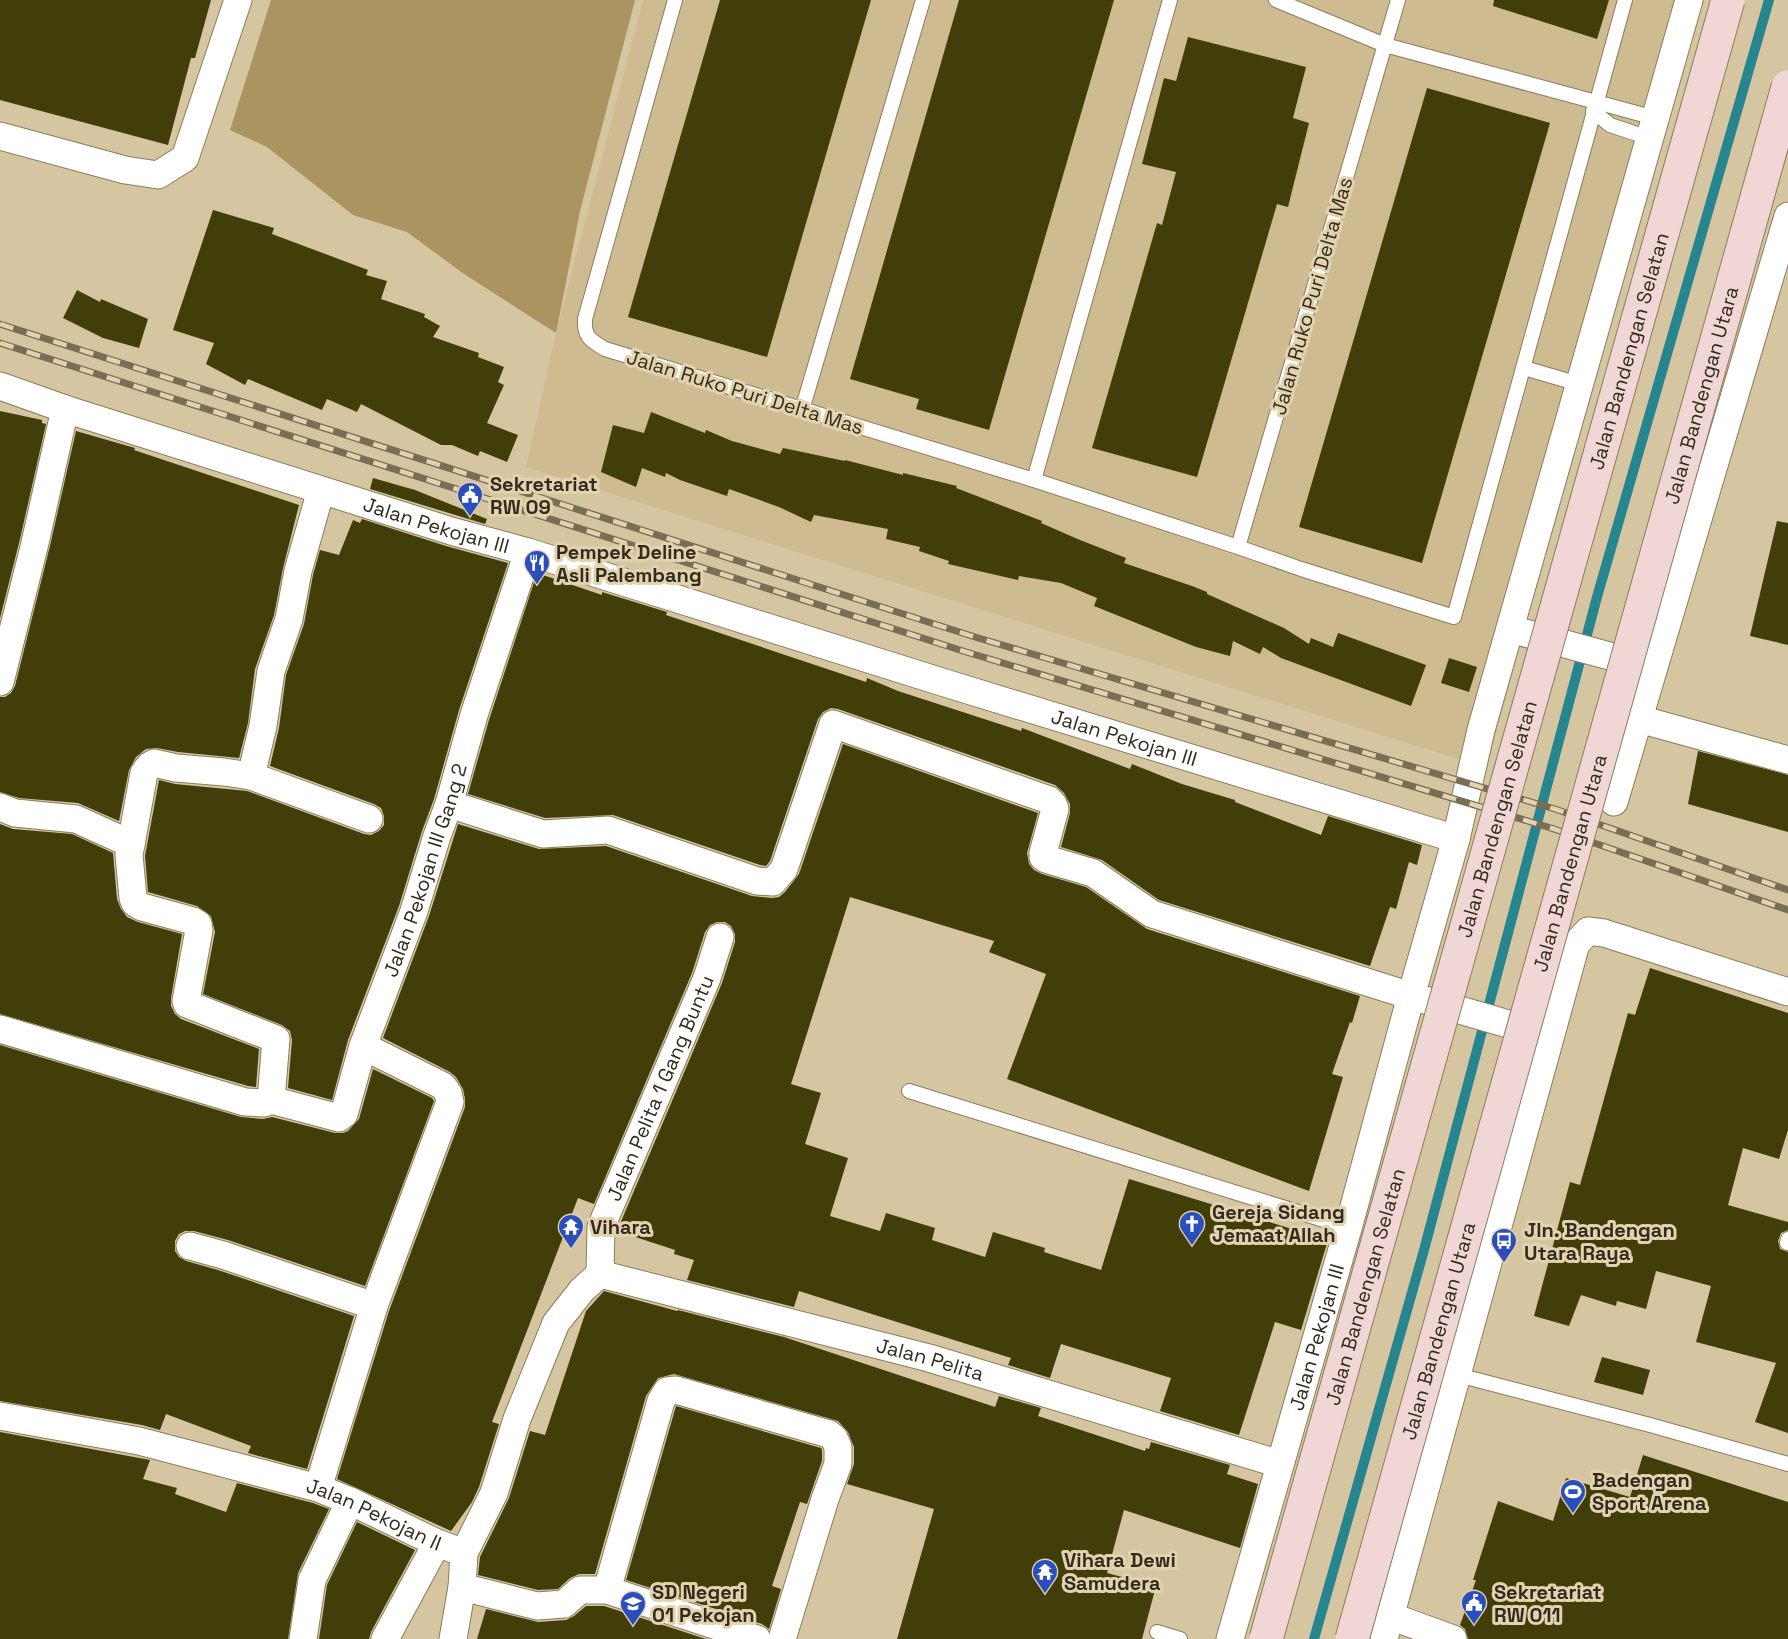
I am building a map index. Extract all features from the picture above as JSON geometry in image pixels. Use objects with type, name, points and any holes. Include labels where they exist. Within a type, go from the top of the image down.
[{"type":"main road","name":"Jalan Bandengan Selatan","points":[[1266,1639],[1728,0]]},
{"type":"main road","name":"Jalan Bandengan Utara","points":[[1352,1639],[1788,87]]},
{"type":"street","points":[[0,136],[124,170],[158,175],[185,158],[238,0]]},
{"type":"street","name":"Jalan Bandengan Selatan","points":[[1456,839],[1481,730],[1515,630],[1578,384],[1689,0]]},
{"type":"street","name":"Jalan Bandengan Utara","points":[[1614,802],[1639,719],[1650,667],[1788,216]]},
{"type":"street","name":"Jalan Pekojan III","points":[[0,386],[65,409],[452,531],[528,552],[945,683],[1456,839],[1420,998],[1349,1225],[1230,1639]]},
{"type":"street","points":[[0,682],[36,543],[65,409]]},
{"type":"street","points":[[251,776],[263,726],[271,671],[289,619],[298,571],[321,490]]},
{"type":"street","name":"Jalan Pekojan III Gang 2","points":[[271,1100],[339,1118],[344,1114],[363,1046],[410,925],[449,804],[474,715],[528,552]]},
{"type":"street","points":[[1515,630],[1650,667]]},
{"type":"street","points":[[1639,719],[1788,760]]},
{"type":"street","points":[[449,804],[543,834],[608,830],[757,881],[773,882],[784,869],[788,859],[833,724],[1049,800],[1055,810],[1043,857],[1093,873],[1152,915],[1545,1034]]},
{"type":"street","points":[[0,1029],[245,1102],[264,1103],[271,1100],[276,1039],[187,1004],[185,998],[199,930],[198,924],[142,907],[135,903],[133,898],[129,855],[144,773],[149,765],[154,763],[176,768],[251,776],[369,819]]},
{"type":"street","points":[[0,807],[15,813],[76,819],[131,844]]},
{"type":"street","points":[[1453,1639],[1387,1628],[1458,1375],[1545,1034],[1576,944],[1588,931],[1604,933],[1788,992]]},
{"type":"street","name":"Jalan Pelita 1 Gang Buntu","points":[[591,1282],[601,1227],[707,978],[720,937]]},
{"type":"street","points":[[318,1488],[374,1306],[450,1102],[443,1086],[363,1046]]},
{"type":"street","points":[[190,1246],[374,1306]]},
{"type":"street","name":"Jalan Pelita","points":[[591,1282],[929,1358],[1280,1464]]},
{"type":"street","name":"Jalan Pekojan II","points":[[0,1416],[140,1442],[318,1488],[436,1543],[464,1553],[494,1493],[518,1419],[556,1323],[591,1282]]},
{"type":"street","points":[[607,1590],[664,1394],[667,1391],[676,1390],[829,1434],[834,1438],[838,1447],[837,1464],[782,1639]]},
{"type":"street","points":[[303,1639],[312,1580],[350,1502]]},
{"type":"street","points":[[385,1639],[436,1543]]},
{"type":"street","points":[[453,1639],[462,1587],[464,1553]]},
{"type":"street","points":[[462,1587],[537,1606],[564,1604],[580,1590],[607,1590],[757,1639]]},
{"type":"lane","name":"Jalan Ruko Puri Delta Mas","points":[[675,0],[585,319],[587,336],[605,349],[1034,480],[1300,569],[1454,617],[1524,368]]},
{"type":"lane","points":[[802,410],[923,0]]},
{"type":"lane","points":[[1034,480],[1170,0]]},
{"type":"lane","points":[[1276,0],[1385,45],[1594,106],[1652,128]]},
{"type":"lane","name":"Jalan Ruko Puri Delta Mas","points":[[1238,547],[1398,0]]},
{"type":"lane","points":[[1578,384],[1524,368],[1624,0]]},
{"type":"lane","points":[[1594,106],[1610,125],[1652,128]]},
{"type":"lane","points":[[909,1091],[1324,1220],[1349,1225]]},
{"type":"lane","points":[[1458,1375],[1788,1464]]},
{"type":"lane","points":[[1157,1632],[1180,1639]]},
{"type":"shaded area","points":[[271,0],[635,0],[580,211],[556,333],[464,274],[407,232],[353,215],[267,147],[230,130]]},
{"type":"shaded area","points":[[643,0],[1694,0],[1487,768],[526,467],[556,333]]},
{"type":"building","points":[[0,0],[211,0],[195,58],[191,58],[168,145],[0,100]]},
{"type":"building","points":[[720,0],[871,0],[767,357],[628,317]]},
{"type":"building","points":[[959,0],[1114,0],[989,430],[916,409],[919,399],[850,379]]},
{"type":"building","points":[[1494,0],[1609,0],[1597,39],[1493,6]]},
{"type":"building","points":[[1188,37],[1306,67],[1293,118],[1309,123],[1288,207],[1277,204],[1197,477],[1092,448],[1157,223],[1162,225],[1176,172],[1142,164],[1164,78],[1176,81]]},
{"type":"building","points":[[1427,88],[1550,123],[1422,563],[1299,527]]},
{"type":"building","points":[[213,210],[274,228],[272,234],[368,270],[366,275],[387,281],[381,299],[425,314],[424,317],[440,326],[433,337],[479,353],[478,357],[504,367],[498,382],[504,385],[487,423],[518,435],[507,462],[480,451],[478,456],[452,445],[441,445],[361,404],[357,412],[327,399],[322,410],[248,379],[245,385],[206,364],[214,343],[173,330]]},
{"type":"building","points":[[77,290],[100,302],[101,299],[148,319],[139,348],[103,338],[63,318]]},
{"type":"building","points":[[0,411],[42,420],[42,423],[46,424],[0,618]]},
{"type":"building","points":[[651,412],[705,433],[706,430],[732,441],[780,454],[783,448],[957,486],[956,488],[1042,521],[1041,523],[1126,558],[1124,563],[1207,592],[1207,594],[1284,628],[1309,644],[1311,638],[1333,647],[1338,633],[1426,665],[1411,706],[1281,658],[1263,647],[1260,654],[1233,641],[1230,656],[1196,647],[1094,606],[1097,598],[1061,583],[1019,576],[1018,580],[948,564],[949,561],[919,551],[920,547],[886,539],[888,529],[814,515],[811,522],[779,507],[729,489],[727,496],[666,473],[665,477],[642,468],[636,487],[601,472],[613,425],[644,433]]},
{"type":"building","points":[[76,431],[135,448],[134,450],[299,505],[274,615],[255,669],[248,723],[239,758],[157,748],[146,749],[136,757],[129,770],[119,821],[78,803],[19,798],[0,792],[0,697],[11,693],[15,686]]},
{"type":"building","points":[[373,478],[415,490],[487,519],[485,524],[370,489]]},
{"type":"building","points":[[362,519],[508,563],[459,710],[434,799],[399,906],[348,1040],[332,1100],[288,1088],[292,1040],[290,1031],[282,1025],[203,994],[215,932],[211,916],[197,906],[148,892],[145,856],[159,780],[175,784],[247,791],[364,834],[371,835],[384,825],[381,808],[374,804],[270,766],[279,728],[286,675],[304,624],[320,550],[339,555],[353,520],[360,523]]},
{"type":"building","points":[[1777,521],[1788,523],[1788,645],[1750,636]]},
{"type":"building","points":[[537,573],[602,595],[602,592],[667,612],[666,615],[866,682],[867,678],[898,691],[1021,731],[1022,728],[1130,769],[1132,764],[1182,784],[1235,800],[1235,802],[1321,835],[1328,816],[1422,845],[1417,865],[1409,862],[1396,909],[1390,907],[1370,966],[1159,900],[1102,860],[1061,847],[1070,813],[1070,804],[1064,793],[1055,785],[831,708],[823,712],[818,719],[770,861],[766,866],[613,815],[545,818],[468,794],[489,720]]},
{"type":"building","points":[[1449,658],[1477,667],[1469,692],[1441,683]]},
{"type":"building","points":[[843,744],[1038,813],[1027,853],[1029,864],[1034,870],[1086,887],[1147,929],[1360,996],[1332,1074],[1343,1077],[1309,1191],[1007,1079],[1046,974],[989,952],[994,941],[850,897],[791,1084],[821,1093],[805,1144],[848,1158],[830,1216],[880,1231],[886,1213],[935,1228],[932,1240],[985,1257],[993,1232],[1045,1248],[1044,1252],[1101,1270],[1129,1179],[1328,1240],[1301,1330],[1275,1322],[1239,1435],[1160,1411],[1171,1378],[1061,1344],[1050,1378],[1008,1365],[1011,1358],[799,1291],[794,1307],[687,1280],[694,1260],[674,1254],[675,1250],[617,1231],[722,983],[735,942],[735,934],[731,926],[725,922],[717,922],[710,925],[705,932],[692,973],[594,1204],[578,1198],[492,1422],[499,1424],[472,1502],[451,1531],[337,1479],[389,1311],[465,1107],[463,1089],[456,1077],[383,1038],[429,916],[458,824],[539,849],[606,846],[752,896],[779,897],[799,874]]},
{"type":"building","points":[[1698,751],[1788,775],[1788,832],[1688,804]]},
{"type":"building","points":[[0,824],[13,829],[72,834],[113,853],[117,899],[127,917],[182,934],[171,998],[171,1006],[175,1014],[181,1019],[259,1049],[256,1087],[0,1014]]},
{"type":"building","points":[[1650,968],[1788,1013],[1788,1130],[1779,1159],[1743,1148],[1728,1205],[1788,1222],[1788,1230],[1781,1233],[1778,1241],[1780,1249],[1788,1252],[1788,1433],[1755,1422],[1776,1363],[1696,1342],[1711,1286],[1656,1271],[1646,1309],[1617,1301],[1616,1306],[1581,1295],[1569,1326],[1534,1316],[1570,1182],[1580,1185],[1628,1013],[1635,1015]]},
{"type":"building","points":[[0,1045],[241,1117],[263,1119],[272,1117],[335,1133],[348,1131],[359,1119],[373,1069],[432,1098],[434,1101],[365,1286],[228,1240],[194,1231],[179,1234],[175,1241],[175,1251],[186,1261],[354,1316],[307,1469],[248,1453],[251,1446],[166,1414],[160,1430],[0,1401]]},
{"type":"building","points":[[604,1291],[784,1337],[995,1407],[999,1396],[1041,1408],[1038,1416],[1145,1451],[1146,1448],[1149,1449],[1151,1442],[1230,1465],[1227,1474],[1258,1484],[1240,1548],[1124,1510],[1107,1573],[1156,1586],[1142,1639],[897,1639],[934,1509],[847,1484],[854,1464],[854,1447],[848,1432],[838,1421],[674,1374],[658,1378],[646,1396],[595,1574],[579,1574],[570,1578],[558,1589],[538,1590],[478,1575],[480,1557],[509,1498],[530,1431],[545,1435],[586,1311]]},
{"type":"building","points":[[1602,1357],[1650,1370],[1643,1395],[1594,1382]]},
{"type":"building","points":[[676,1406],[822,1450],[822,1461],[807,1504],[800,1502],[772,1586],[781,1589],[769,1629],[762,1624],[626,1580]]},
{"type":"building","points":[[0,1432],[150,1460],[143,1479],[177,1488],[175,1494],[226,1512],[237,1483],[329,1509],[298,1573],[288,1639],[0,1639]]},
{"type":"building","points":[[1643,1455],[1788,1502],[1788,1639],[1468,1639],[1465,1629],[1460,1625],[1476,1580],[1473,1580],[1498,1501],[1553,1521],[1566,1478],[1630,1497]]},
{"type":"building","points":[[357,1522],[415,1550],[369,1639],[319,1639],[327,1585]]},
{"type":"building","points":[[586,1606],[604,1606],[706,1639],[477,1639],[486,1609],[538,1622],[566,1620]]},
{"type":"waterway","points":[[1314,1639],[1424,1250],[1597,597],[1769,0]]},
{"type":"railway","points":[[0,324],[975,637],[1555,809],[1788,890]]},
{"type":"railway","points":[[0,343],[963,651],[1551,828],[1788,910]]},
{"type":"place","name":"Sekretariat RW 09","points":[[470,518]]},
{"type":"place","name":"Pempek Deline Asli Palembang","points":[[537,586]]},
{"type":"place","name":"Gereja Sidang Jemaat Allah","points":[[1192,1247]]},
{"type":"place","name":"Vihara","points":[[571,1250]]},
{"type":"place","name":"Jln. Bandengan Utara Raya","points":[[1504,1264]]},
{"type":"place","name":"Badengan Sport Arena","points":[[1573,1515]]},
{"type":"place","name":"Vihara Dewi Samudera","points":[[1045,1595]]},
{"type":"place","name":"Sekretariat RW 011","points":[[1474,1626]]},
{"type":"place","name":"SD Negeri 01 Pekojan","points":[[633,1627]]}]
